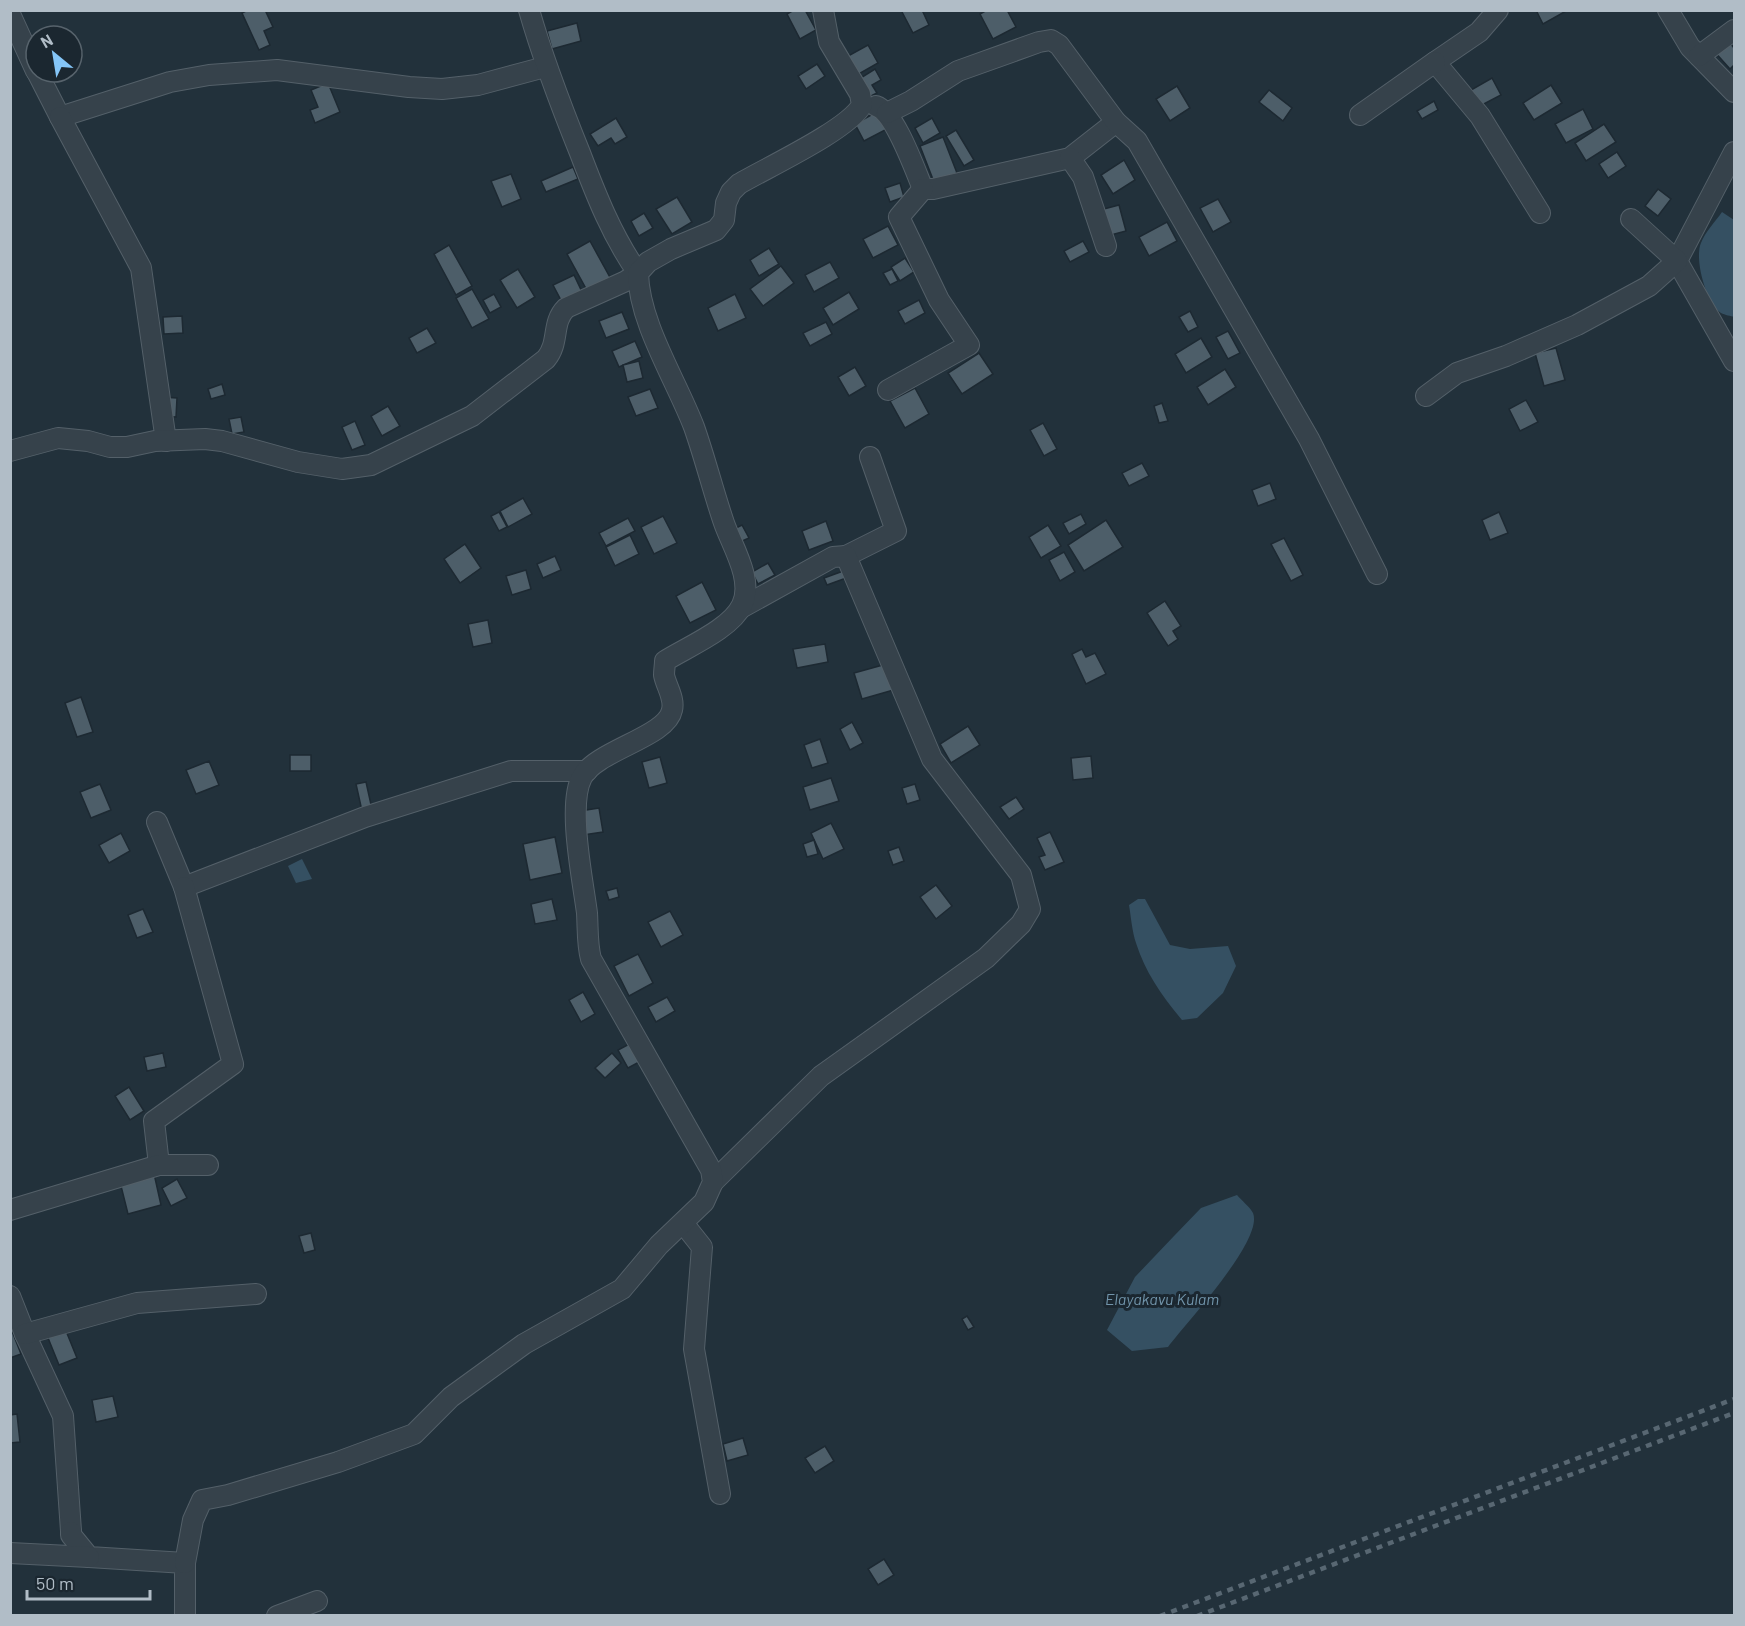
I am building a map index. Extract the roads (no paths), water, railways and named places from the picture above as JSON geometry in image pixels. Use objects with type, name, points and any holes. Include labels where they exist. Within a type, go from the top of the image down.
[{"type":"street","points":[[529,10],[545,67],[601,205],[618,241],[638,273],[641,297],[657,345],[693,426],[724,524],[742,569],[746,587],[746,597],[741,608],[728,623],[665,661],[664,674],[672,700],[672,711],[668,720],[655,730],[594,764],[582,777],[577,795],[576,822],[591,959],[711,1170],[713,1182]]},
{"type":"street","points":[[10,451],[58,438],[88,441],[110,447],[206,439],[222,441],[289,460],[342,470],[371,465],[472,416],[546,359],[554,346],[557,323],[566,308],[626,281],[648,262],[671,249],[716,230],[724,220],[726,203],[731,192],[739,184],[842,125],[858,112],[862,105],[857,89],[829,42],[823,10]]},
{"type":"street","points":[[1360,115],[1479,32],[1498,10]]},
{"type":"street","points":[[1668,10],[1690,47],[1734,92]]},
{"type":"street","points":[[10,14],[24,45]]},
{"type":"street","points":[[1699,56],[1734,30]]},
{"type":"street","points":[[886,112],[911,101],[958,71],[1039,42],[1051,40],[1059,45],[1116,122],[1137,141],[1309,438],[1377,574]]},
{"type":"street","points":[[1435,62],[1480,116],[1540,213]]},
{"type":"street","points":[[60,117],[170,82],[209,75],[277,70],[442,89],[478,86],[545,67]]},
{"type":"street","points":[[43,84],[141,268],[166,441]]},
{"type":"street","points":[[862,105],[881,108],[886,112],[923,189]]},
{"type":"street","points":[[888,390],[969,345],[939,300],[899,217],[923,189],[933,189],[1070,158],[1116,122]]},
{"type":"street","points":[[1426,396],[1457,373],[1506,356],[1577,325],[1649,286],[1677,261],[1734,152]]},
{"type":"street","points":[[1070,158],[1083,177],[1106,246]]},
{"type":"street","points":[[1631,219],[1677,261],[1734,361]]},
{"type":"street","points":[[741,608],[833,557],[846,556],[896,531],[870,457]]},
{"type":"street","points":[[185,1616],[185,1563],[193,1520],[202,1500],[228,1495],[338,1462],[414,1434],[451,1397],[524,1344],[622,1289],[659,1245],[704,1202],[713,1182],[821,1076],[986,958],[1021,924],[1030,909],[1021,875],[932,759],[846,556]]},
{"type":"street","points":[[184,887],[365,817],[511,771],[587,771]]},
{"type":"street","points":[[157,822],[184,887],[233,1064],[154,1121],[159,1165]]},
{"type":"street","points":[[10,1210],[159,1165],[208,1165]]},
{"type":"street","points":[[683,1223],[702,1247],[694,1349],[720,1494]]},
{"type":"street","points":[[25,1334],[137,1303],[256,1294]]},
{"type":"street","points":[[10,1296],[63,1416],[71,1535],[89,1557]]},
{"type":"street","points":[[10,1553],[185,1563]]},
{"type":"street","points":[[277,1616],[317,1601]]},
{"type":"water","points":[[1722,212],[1734,220],[1734,317],[1721,313],[1716,308],[1706,291],[1700,270],[1701,243]]},
{"type":"water","points":[[302,859],[312,879],[296,883],[288,866]]},
{"type":"water","points":[[1138,899],[1145,899],[1170,945],[1190,949],[1228,946],[1236,966],[1223,993],[1197,1018],[1182,1020],[1161,993],[1144,964],[1135,938],[1129,905]]},
{"type":"water","name":"Elayakavu Kulam","points":[[1237,1195],[1253,1213],[1253,1226],[1247,1242],[1221,1282],[1168,1347],[1132,1351],[1107,1330],[1135,1277],[1201,1208]]},
{"type":"railway","points":[[1160,1616],[1734,1399]]},
{"type":"railway","points":[[1197,1616],[1734,1413]]}]
